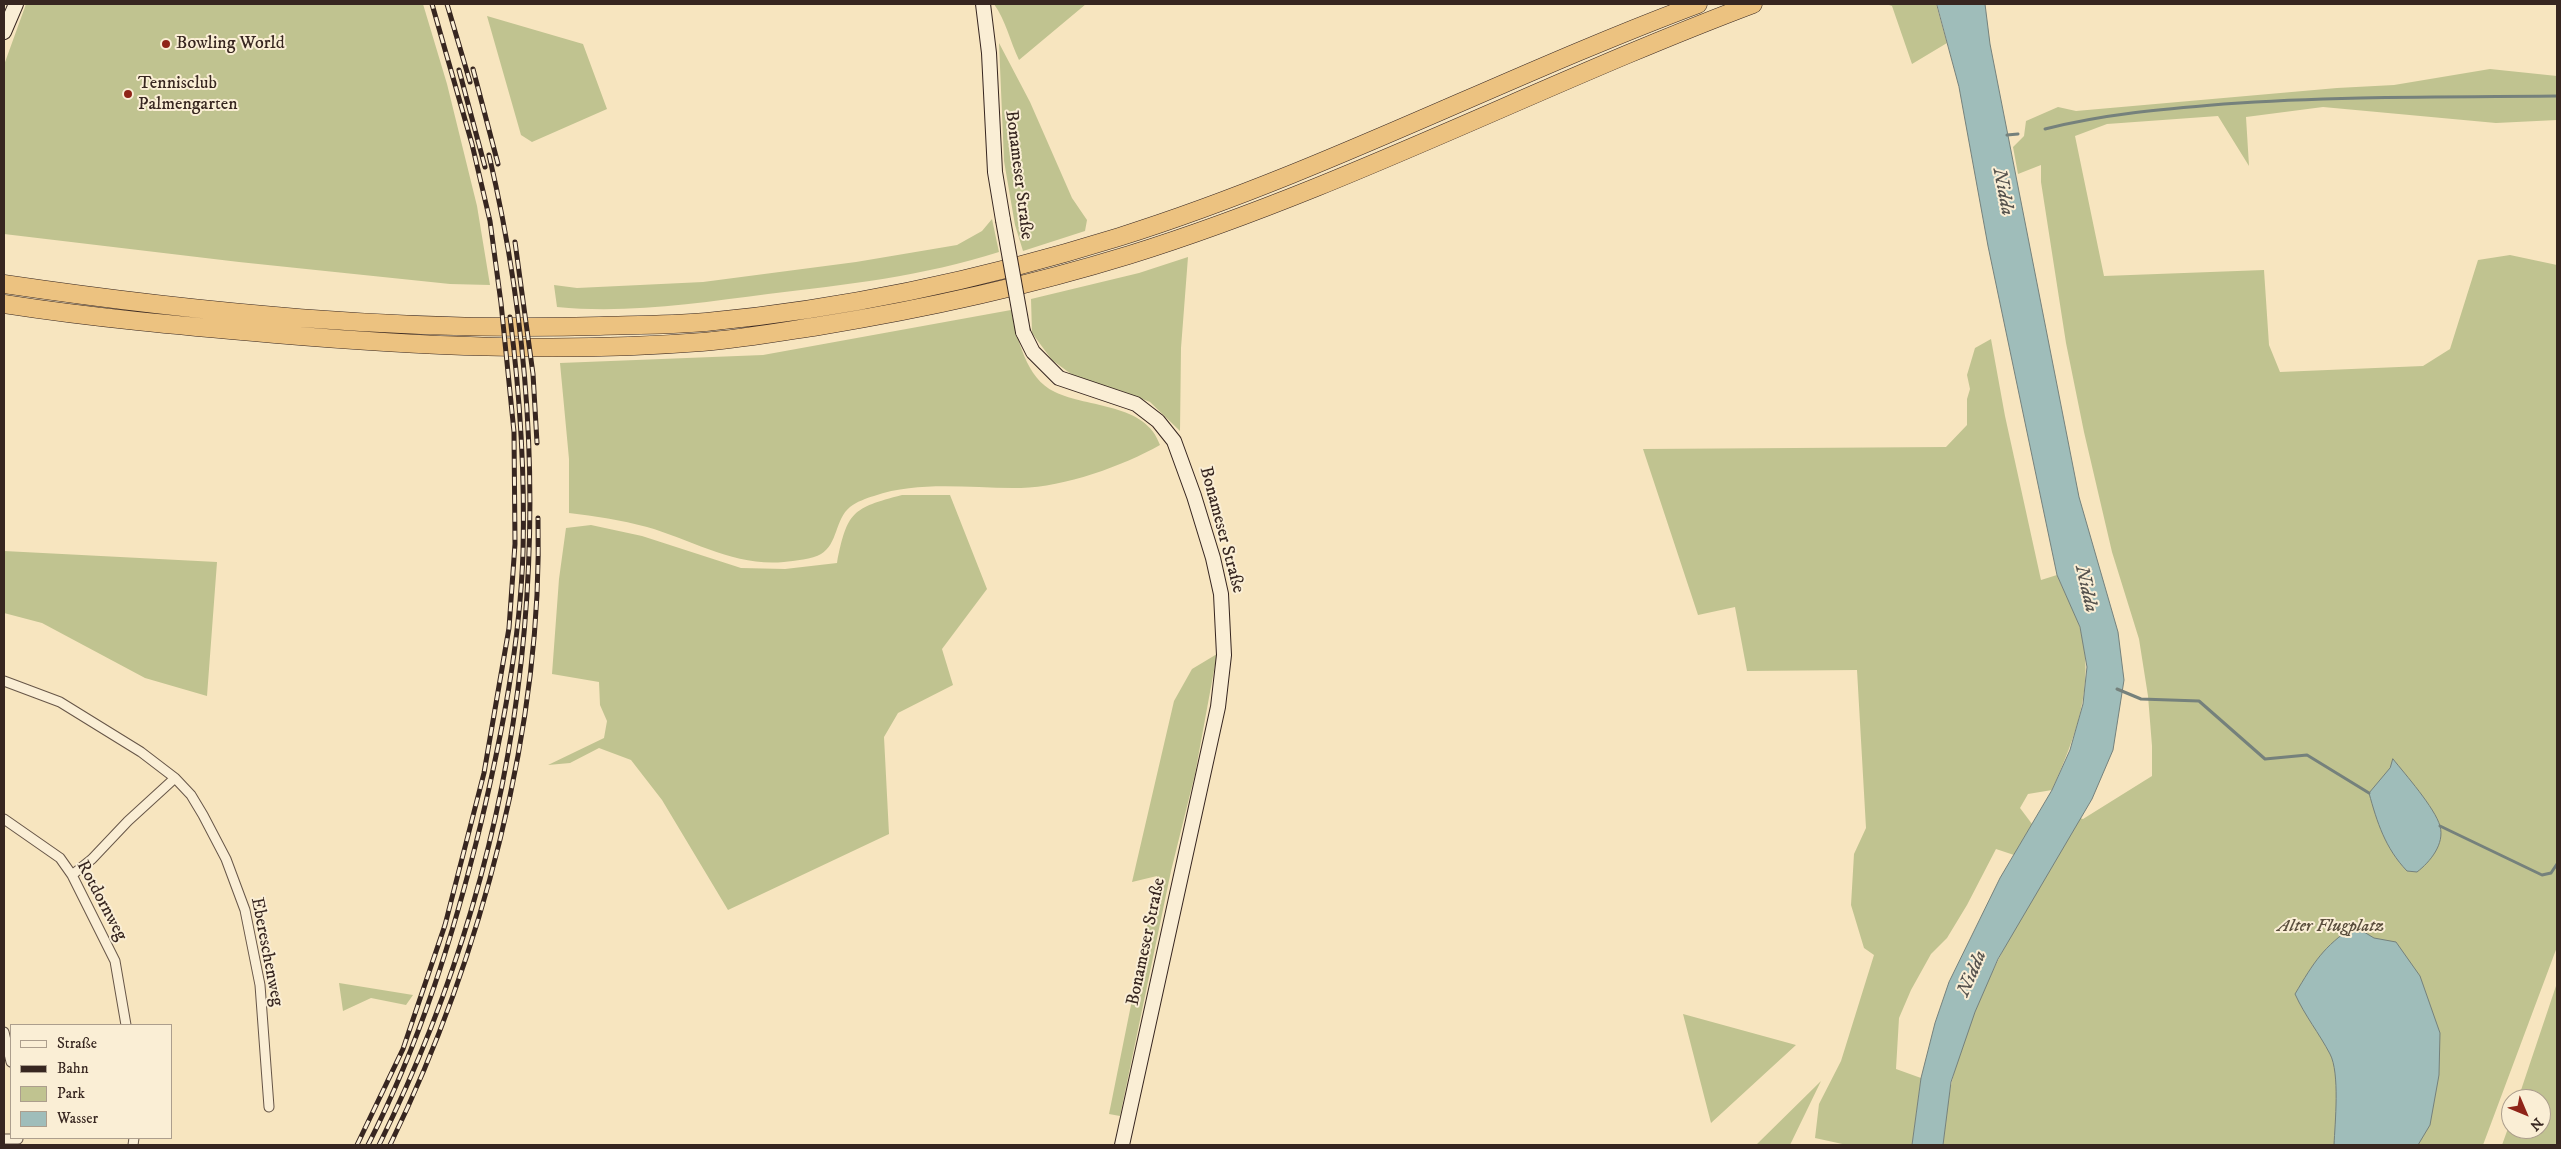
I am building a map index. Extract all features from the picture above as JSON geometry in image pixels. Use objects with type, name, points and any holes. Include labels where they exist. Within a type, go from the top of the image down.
[{"type":"highway","points":[[4,284],[233,311],[465,327],[700,322],[790,311],[903,291],[1002,269],[1119,237],[1165,222],[1234,198],[1344,154],[1698,4]]},
{"type":"highway","points":[[4,304],[111,318],[241,331],[394,343],[486,347],[702,342],[846,322],[972,297],[1056,276],[1132,254],[1218,224],[1356,170],[1623,54],[1753,4]]},
{"type":"street","points":[[4,32],[16,4]]},
{"type":"street","name":"Bonameser Straße","points":[[982,4],[989,53],[995,172],[1023,332],[1032,352],[1059,378],[1136,404],[1152,415],[1169,433],[1179,451],[1194,496],[1213,558],[1221,594],[1224,655],[1218,707],[1122,1145]]},
{"type":"street","name":"Ebereschenweg","points":[[4,681],[60,702],[141,752],[175,778],[191,795],[204,815],[226,859],[245,910],[260,985],[269,1107]]},
{"type":"street","points":[[72,875],[92,860],[128,822],[175,778]]},
{"type":"street","name":"Rotdornweg","points":[[4,819],[60,858],[72,875],[114,961],[126,1024]]},
{"type":"street","points":[[4,1032],[10,1058]]},
{"type":"street","points":[[4,1139],[17,1141]]},
{"type":"green space","points":[[26,4],[423,4],[447,84],[477,206],[490,285],[450,284],[239,262],[4,234],[4,65]]},
{"type":"green space","points":[[994,4],[1086,4],[1019,60],[1005,24]]},
{"type":"green space","points":[[1886,4],[1936,4],[1947,43],[1912,64],[1892,6]]},
{"type":"green space","points":[[487,16],[583,44],[607,109],[532,142],[521,135]]},
{"type":"green space","points":[[999,43],[1030,102],[1072,198],[1087,220],[1085,231],[1023,251],[1015,225],[1004,161]]},
{"type":"green space","name":"Alter Flugplatz","points":[[2490,69],[2557,76],[2557,120],[2496,123],[2323,107],[2246,117],[2249,166],[2218,116],[2107,124],[2075,136],[2104,276],[2264,270],[2269,345],[2280,372],[2423,366],[2450,349],[2478,260],[2510,255],[2557,265],[2557,947],[2504,1089],[2501,1089],[2501,1097],[2483,1145],[1943,1145],[1950,1089],[1962,1046],[1975,1011],[2006,945],[2042,881],[2080,818],[2083,819],[2152,776],[2148,696],[2139,639],[2112,552],[2084,432],[2066,343],[2041,182],[2041,165],[2018,174],[2013,147],[2024,136],[2026,121],[2058,107],[2076,111],[2337,88],[2394,85]]},
{"type":"green space","points":[[992,219],[999,252],[942,267],[884,279],[662,306],[610,309],[557,307],[554,285],[577,288],[703,282],[856,262],[957,245],[982,231]]},
{"type":"green space","points":[[1188,257],[1181,348],[1180,431],[1150,402],[1119,390],[1082,382],[1052,360],[1032,333],[1031,299],[1139,273]]},
{"type":"green space","points":[[1011,310],[1024,356],[1037,378],[1045,386],[1068,397],[1129,414],[1142,421],[1153,431],[1160,445],[1111,468],[1056,484],[1021,488],[947,486],[910,488],[871,497],[855,503],[845,512],[827,550],[803,560],[766,562],[731,557],[647,527],[608,518],[569,513],[569,459],[560,363],[763,355]]},
{"type":"green space","points":[[1991,339],[2005,416],[2041,580],[2057,575],[2080,628],[2086,670],[2081,711],[2068,751],[2052,790],[2028,794],[2020,808],[2032,824],[2014,855],[1996,849],[1967,905],[1947,938],[1931,954],[1911,990],[1899,1018],[1896,1069],[1921,1078],[1912,1145],[1847,1145],[1815,1138],[1819,1104],[1841,1061],[1874,955],[1864,948],[1851,905],[1854,854],[1866,828],[1857,670],[1747,671],[1735,607],[1698,615],[1643,449],[1946,447],[1967,425],[1967,399],[1970,389],[1967,375],[1975,348]]},
{"type":"green space","points":[[902,495],[950,495],[987,589],[942,649],[953,685],[898,713],[884,737],[889,834],[728,910],[662,800],[631,760],[599,748],[570,763],[548,765],[604,738],[607,721],[600,705],[599,682],[552,674],[559,579],[566,528],[591,525],[642,536],[741,568],[785,569],[837,563],[844,533],[855,515],[872,504]]},
{"type":"green space","points":[[4,551],[217,562],[207,696],[145,678],[42,623],[4,613]]},
{"type":"green space","points":[[1217,654],[1195,774],[1171,871],[1120,1116],[1109,1114],[1157,876],[1132,882],[1174,701],[1192,669]]},
{"type":"green space","points":[[339,983],[413,995],[406,1005],[371,998],[343,1011]]},
{"type":"green space","points":[[2557,983],[2557,1145],[2502,1145],[2504,1139],[2551,1139],[2551,1089],[2521,1089]]},
{"type":"green space","points":[[1683,1014],[1796,1045],[1711,1123]]},
{"type":"green space","points":[[1821,1081],[1790,1145],[1756,1145]]},
{"type":"water","name":"Nidda","points":[[1937,4],[1985,4],[1990,44],[2079,497],[2118,632],[2124,680],[2113,750],[2092,799],[1998,959],[1975,1012],[1951,1082],[1943,1145],[1912,1145],[1921,1078],[1935,1023],[1949,982],[2000,878],[2052,790],[2070,750],[2083,704],[2087,667],[2080,627],[2057,575],[1988,246],[1959,87]]},
{"type":"water","points":[[2393,759],[2426,801],[2440,826],[2440,839],[2435,852],[2417,872],[2407,871],[2387,844],[2369,793],[2390,768]]},
{"type":"water","points":[[2354,926],[2374,938],[2396,942],[2420,976],[2440,1033],[2439,1075],[2430,1125],[2418,1145],[2334,1145],[2336,1085],[2333,1062],[2326,1046],[2295,994],[2320,956],[2334,941]]},
{"type":"waterway","points":[[2045,129],[2111,116],[2156,110],[2266,101],[2349,98],[2557,96]]},
{"type":"waterway","points":[[2007,135],[2018,134]]},
{"type":"waterway","points":[[2117,689],[2141,699],[2199,701],[2265,759],[2307,755],[2369,793]]},
{"type":"waterway","points":[[2440,826],[2542,875],[2551,873],[2557,864]]},
{"type":"railway","points":[[357,1145],[403,1049],[445,925],[484,773],[509,628],[515,544],[514,432],[501,303],[490,221],[472,144],[432,4]]},
{"type":"railway","points":[[447,4],[470,82]]},
{"type":"railway","points":[[473,69],[498,164]]},
{"type":"railway","points":[[459,70],[485,167]]},
{"type":"railway","points":[[379,1145],[431,1027],[472,906],[502,784],[521,660],[530,534],[527,408],[513,282],[489,155]]},
{"type":"railway","points":[[515,242],[533,374],[537,443]]},
{"type":"railway","points":[[368,1145],[404,1067],[447,947],[471,865],[496,756],[509,688],[518,620],[523,552],[521,434],[510,317]]},
{"type":"railway","points":[[390,1145],[423,1073],[452,998],[478,920],[500,840],[517,759],[530,678],[537,597],[538,518]]},
{"type":"place","name":"Bowling World","points":[[166,44]]},
{"type":"place","name":"Tennisclub Palmengarten","points":[[128,94]]}]
